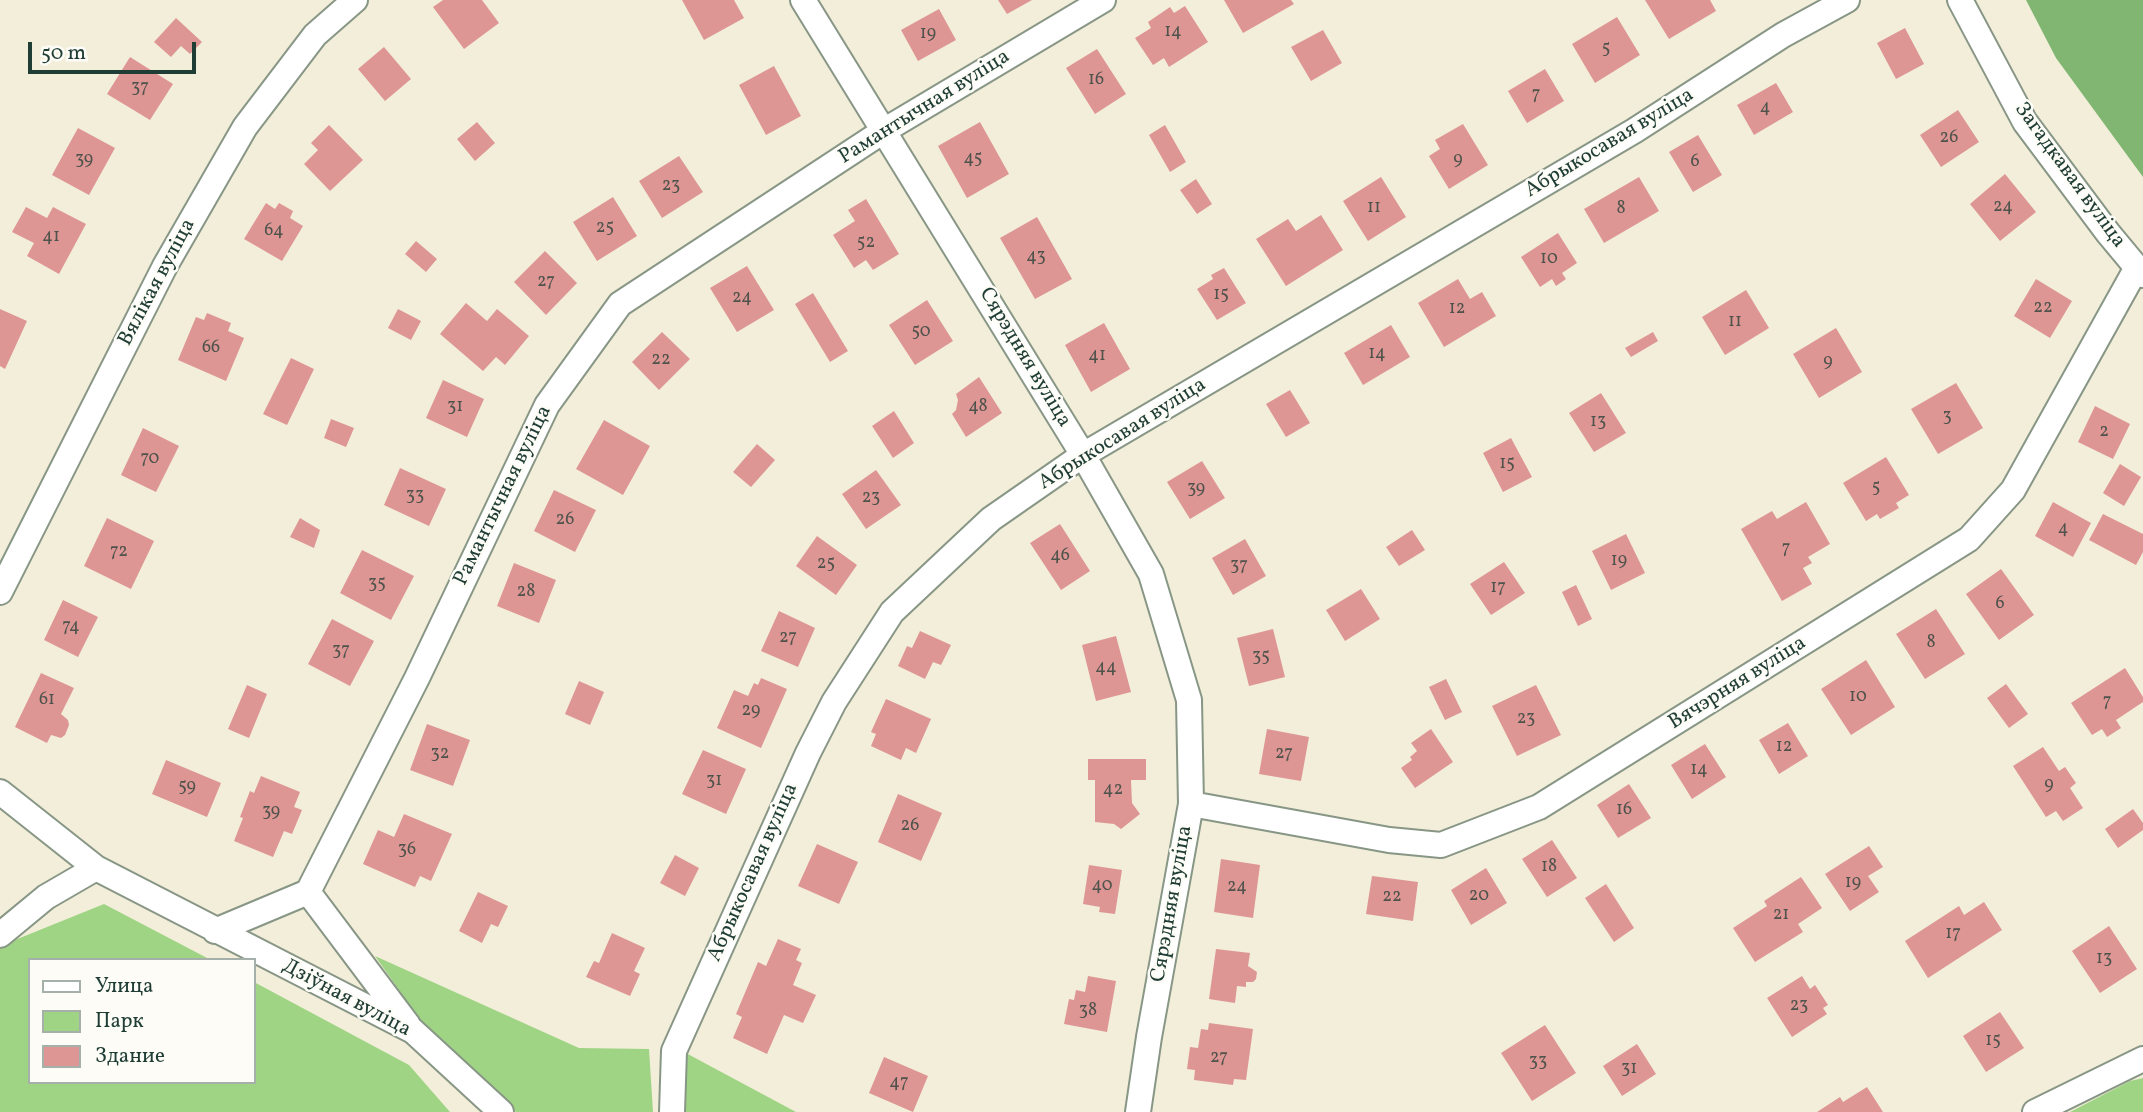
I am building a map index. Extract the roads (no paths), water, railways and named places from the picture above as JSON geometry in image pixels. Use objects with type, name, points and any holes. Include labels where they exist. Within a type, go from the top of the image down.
[{"type":"street","name":"Вялікая вуліца","points":[[0,592],[165,266],[245,127],[315,35],[355,0]]},
{"type":"street","name":"Сярэдняя вуліца","points":[[803,0],[1083,455],[1151,574],[1189,700],[1191,804],[1138,1112]]},
{"type":"street","name":"Рамантычная вуліца","points":[[308,892],[417,678],[547,405],[620,304],[885,131],[1102,0]]},
{"type":"street","name":"Абрыкосавая вуліца","points":[[672,1112],[674,1051],[808,753],[834,702],[892,612],[992,520],[1083,455],[1623,138],[1783,35],[1847,0]]},
{"type":"street","name":"Загадкавая вуліца","points":[[1960,0],[2025,122],[2140,272]]},
{"type":"street","name":"Вячэрняя вуліца","points":[[1191,804],[1390,840],[1441,845],[1539,807],[1969,539],[2012,490],[2140,272]]},
{"type":"street","name":"Дзіўная вуліца","points":[[0,792],[96,868],[412,1031],[502,1112]]},
{"type":"street","points":[[0,935],[46,897],[96,868]]},
{"type":"street","points":[[215,931],[308,892],[412,1031]]},
{"type":"street","points":[[2035,1112],[2143,1059]]}]
